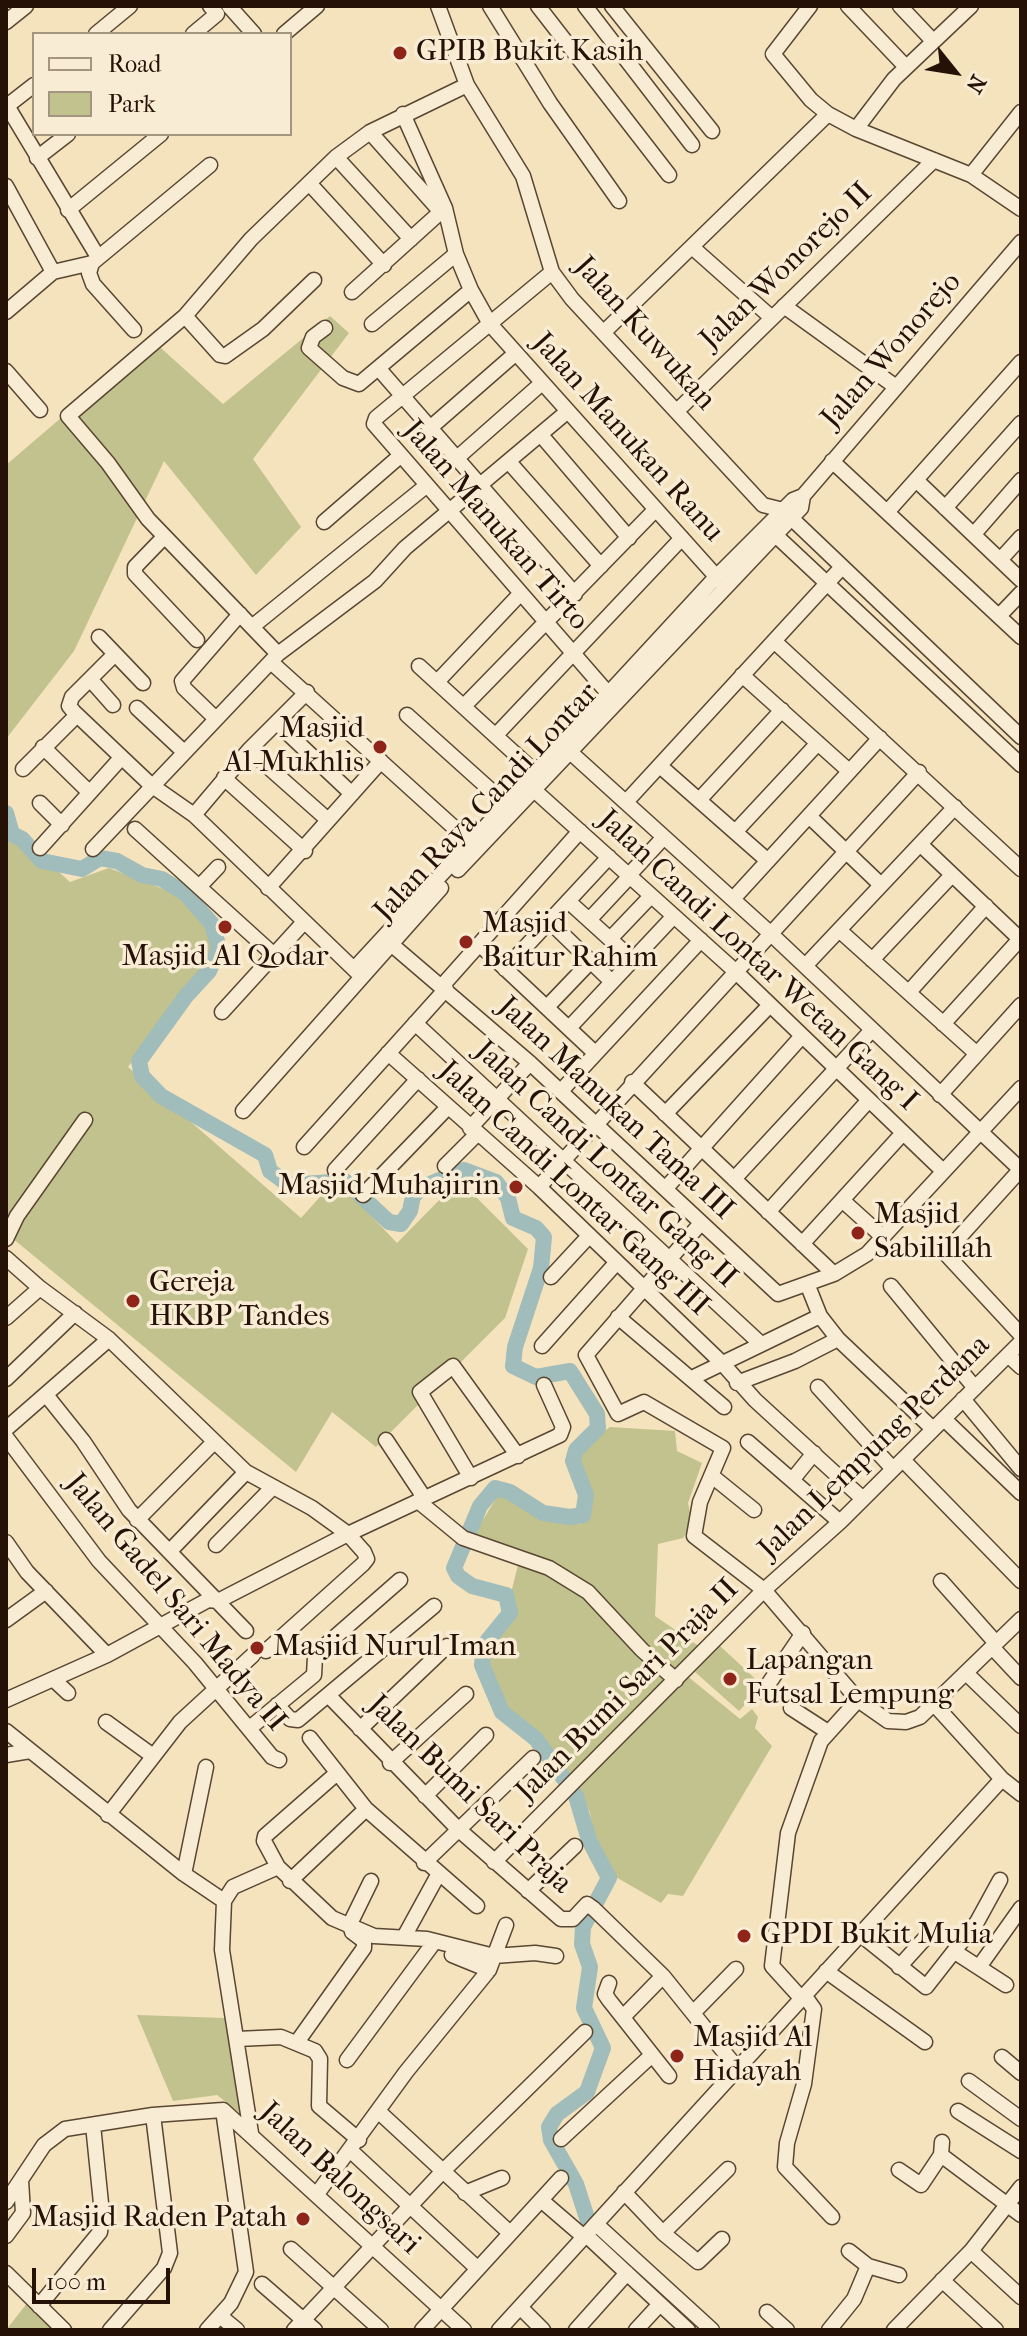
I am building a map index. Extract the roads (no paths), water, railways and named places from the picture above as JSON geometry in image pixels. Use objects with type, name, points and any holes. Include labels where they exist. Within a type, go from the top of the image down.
[{"type":"street","points":[[6,22],[26,6]]},
{"type":"street","points":[[98,32],[130,6]]},
{"type":"street","points":[[286,32],[317,6]]},
{"type":"street","name":"Jalan Kuwukan","points":[[438,6],[467,85],[523,176],[552,272],[763,505]]},
{"type":"street","points":[[490,6],[550,103],[619,201]]},
{"type":"street","points":[[538,6],[669,175]]},
{"type":"street","points":[[585,6],[692,145]]},
{"type":"street","points":[[612,6],[712,131]]},
{"type":"street","points":[[810,6],[773,54],[800,89],[828,114],[856,129],[971,175],[1021,209]]},
{"type":"street","points":[[848,6],[906,67]]},
{"type":"street","points":[[900,6],[933,41]]},
{"type":"street","points":[[195,32],[221,8],[251,32]]},
{"type":"street","points":[[856,129],[906,67],[960,9]]},
{"type":"street","points":[[467,85],[370,132],[336,157],[251,239],[185,316],[68,414],[164,537],[253,626],[274,658],[470,842]]},
{"type":"street","points":[[32,86],[7,105],[95,260]]},
{"type":"street","points":[[971,175],[1021,112]]},
{"type":"street","name":"Jalan Manukan Ranu","points":[[403,114],[443,210],[456,254],[490,324],[720,582]]},
{"type":"street","points":[[604,332],[828,114]]},
{"type":"street","points":[[352,292],[443,210],[370,132]]},
{"type":"street","points":[[37,158],[65,136]]},
{"type":"street","points":[[68,210],[159,136]]},
{"type":"street","points":[[336,157],[411,239]]},
{"type":"street","name":"Jalan Wonorejo II","points":[[677,411],[934,160]]},
{"type":"street","points":[[6,312],[53,272],[95,260],[210,165]]},
{"type":"street","points":[[309,183],[384,265]]},
{"type":"street","points":[[8,193],[53,272]]},
{"type":"street","name":"Jalan Wonorejo","points":[[770,531],[787,514],[801,508],[803,496],[1021,242]]},
{"type":"street","points":[[692,247],[772,318]]},
{"type":"street","points":[[372,324],[456,254]]},
{"type":"street","points":[[95,260],[89,273],[93,284],[134,330]]},
{"type":"street","name":"Jalan Manukan Tirto","points":[[552,272],[376,418],[374,424],[612,698]]},
{"type":"street","points":[[185,316],[220,355],[225,356],[263,329],[314,280]]},
{"type":"street","points":[[325,328],[309,343],[309,348],[316,357],[359,384],[471,290]]},
{"type":"street","points":[[784,306],[896,387]]},
{"type":"street","points":[[430,428],[516,353]]},
{"type":"street","points":[[889,510],[1021,362]]},
{"type":"street","points":[[379,369],[575,594]]},
{"type":"street","points":[[6,371],[40,410]]},
{"type":"street","points":[[457,458],[542,383]]},
{"type":"street","points":[[93,849],[274,658],[375,581],[448,511],[568,411]]},
{"type":"street","points":[[945,508],[1021,423]]},
{"type":"street","points":[[541,435],[629,538]]},
{"type":"street","points":[[324,522],[400,456]]},
{"type":"street","points":[[832,461],[889,510],[1021,637]]},
{"type":"street","points":[[509,462],[601,566]]},
{"type":"street","points":[[916,480],[1021,580]]},
{"type":"street","points":[[974,534],[1021,480]]},
{"type":"street","points":[[253,626],[426,486]]},
{"type":"street","points":[[763,505],[787,514],[1021,737]]},
{"type":"street","points":[[763,505],[770,531],[1021,765]]},
{"type":"street","points":[[464,706],[656,509]]},
{"type":"street","name":"Jalan Raya Candi Lontar","points":[[243,1111],[358,973],[487,832],[535,772],[612,698],[770,531]]},
{"type":"street","points":[[164,537],[135,567],[135,574],[197,640]]},
{"type":"street","points":[[1001,559],[1021,537]]},
{"type":"street","points":[[496,735],[571,652],[682,538]]},
{"type":"street","points":[[626,802],[842,567]]},
{"type":"street","points":[[999,616],[1021,593]]},
{"type":"street","points":[[437,682],[520,594]]},
{"type":"street","points":[[216,719],[184,688],[182,681],[240,614]]},
{"type":"street","points":[[99,637],[143,683]]},
{"type":"street","points":[[774,641],[1021,869]]},
{"type":"street","points":[[115,654],[72,697],[69,706],[151,785],[194,815],[358,973]]},
{"type":"street","points":[[419,666],[535,772]]},
{"type":"street","points":[[742,675],[849,771]]},
{"type":"street","points":[[90,679],[113,705]]},
{"type":"street","points":[[194,815],[249,750],[307,692]]},
{"type":"street","name":"Jalan Raya Candi Lontar","points":[[507,808],[534,790],[612,698]]},
{"type":"street","points":[[137,708],[184,752]]},
{"type":"street","points":[[700,799],[782,710]]},
{"type":"street","points":[[23,769],[77,715]]},
{"type":"street","points":[[407,715],[507,808]]},
{"type":"street","points":[[277,723],[352,794]]},
{"type":"street","points":[[733,899],[880,738]]},
{"type":"street","points":[[736,831],[818,743]]},
{"type":"street","points":[[43,747],[89,792]]},
{"type":"street","points":[[249,750],[328,820]]},
{"type":"street","points":[[569,751],[770,933],[1021,1169],[945,1253],[1021,1335]]},
{"type":"street","points":[[40,848],[121,758]]},
{"type":"street","points":[[268,888],[305,851],[328,820],[381,761]]},
{"type":"street","points":[[660,766],[768,861]]},
{"type":"street","points":[[539,1187],[919,772]]},
{"type":"street","points":[[224,778],[305,851]]},
{"type":"street","name":"Jalan Candi Lontar Wetan Gang I","points":[[534,790],[735,971],[943,1171]]},
{"type":"street","points":[[40,803],[62,825]]},
{"type":"street","points":[[805,966],[955,807]]},
{"type":"street","points":[[809,816],[881,885]]},
{"type":"street","points":[[135,829],[274,955]]},
{"type":"street","points":[[304,1147],[580,831]]},
{"type":"street","name":"Jalan Raya Candi Lontar","points":[[455,867],[470,842],[487,832]]},
{"type":"street","points":[[589,920],[664,837]]},
{"type":"street","points":[[920,844],[1020,939],[943,1024]]},
{"type":"street","points":[[505,969],[609,857]]},
{"type":"street","points":[[199,887],[218,867]]},
{"type":"street","points":[[872,960],[952,875]]},
{"type":"street","points":[[610,939],[651,896]]},
{"type":"street","points":[[568,901],[633,960]]},
{"type":"street","points":[[909,992],[986,906]]},
{"type":"street","points":[[569,1028],[674,916]]},
{"type":"street","points":[[549,921],[612,982]]},
{"type":"street","points":[[222,1012],[304,922]]},
{"type":"street","name":"Jalan Raya Candi Lontar","points":[[358,973],[391,944],[400,927]]},
{"type":"street","points":[[839,930],[977,1054]]},
{"type":"street","points":[[561,1091],[701,940]]},
{"type":"street","name":"Jalan Manukan Tama III","points":[[391,944],[561,1091],[775,1293],[783,1295],[808,1286]]},
{"type":"street","points":[[479,944],[595,1053]]},
{"type":"street","points":[[547,1007],[591,961]]},
{"type":"street","points":[[665,1114],[770,1005]]},
{"type":"street","points":[[940,1095],[1018,1014]]},
{"type":"street","name":"Jalan Candi Lontar Gang II","points":[[415,1023],[761,1344]]},
{"type":"street","points":[[734,1179],[871,1031]]},
{"type":"street","points":[[666,1188],[802,1036]]},
{"type":"street","name":"Jalan Candi Lontar Gang III","points":[[388,1053],[473,1132],[539,1187],[722,1363],[737,1383],[863,1499]]},
{"type":"street","points":[[445,1166],[530,1063]]},
{"type":"street","points":[[335,1170],[418,1079]]},
{"type":"street","points":[[632,1082],[834,1274]]},
{"type":"street","points":[[1021,1088],[867,1254],[808,1286],[820,1316],[838,1339],[1021,1493]]},
{"type":"street","points":[[768,1212],[869,1100]]},
{"type":"street","points":[[363,1195],[448,1107]]},
{"type":"street","points":[[6,1239],[17,1216],[85,1120]]},
{"type":"street","points":[[802,1244],[903,1133]]},
{"type":"street","points":[[842,1200],[883,1237]]},
{"type":"street","points":[[701,1223],[586,1355],[618,1414],[644,1402],[723,1448],[700,1502],[694,1536],[764,1590],[858,1700],[882,1719],[895,1723],[913,1720],[934,1704],[1021,1619]]},
{"type":"street","points":[[551,1277],[589,1236]]},
{"type":"street","points":[[6,1258],[40,1288],[109,1339],[246,1472],[312,1508],[348,1534],[367,1559],[260,1653],[216,1686],[153,1756],[108,1815]]},
{"type":"street","points":[[542,1346],[617,1262]]},
{"type":"street","points":[[891,1286],[975,1388]]},
{"type":"street","points":[[6,1318],[40,1288]]},
{"type":"street","points":[[6,1379],[75,1313]]},
{"type":"street","points":[[692,1378],[820,1316]]},
{"type":"street","points":[[618,1317],[724,1407]]},
{"type":"street","points":[[6,1429],[109,1339]]},
{"type":"street","points":[[737,1383],[795,1361],[838,1339]]},
{"type":"street","name":"Jalan Lempung Perdana","points":[[764,1590],[840,1522],[1021,1342]]},
{"type":"street","points":[[1008,1355],[1021,1367]]},
{"type":"street","points":[[471,1478],[420,1392],[421,1388],[456,1366],[518,1456]]},
{"type":"street","points":[[6,1700],[107,1655],[163,1628],[208,1600],[218,1601],[348,1534],[563,1432],[544,1385]]},
{"type":"street","points":[[818,1387],[1021,1581]]},
{"type":"street","points":[[47,1396],[137,1520],[246,1631]]},
{"type":"street","points":[[963,1399],[1021,1469]]},
{"type":"street","name":"Jalan Gadel Sari Madya II","points":[[6,1437],[99,1561],[216,1686],[272,1757],[279,1760]]},
{"type":"street","points":[[386,1440],[422,1500],[467,1540],[549,1568],[588,1592],[642,1650],[676,1680]]},
{"type":"street","points":[[137,1520],[214,1442]]},
{"type":"street","points":[[748,1442],[840,1522]]},
{"type":"street","points":[[793,1479],[814,1453]]},
{"type":"street","points":[[170,1551],[246,1472]]},
{"type":"street","points":[[712,1476],[754,1510]]},
{"type":"street","points":[[216,1545],[272,1488]]},
{"type":"street","points":[[6,1542],[46,1591],[107,1655]]},
{"type":"street","points":[[251,1727],[314,1675],[315,1657],[319,1651],[400,1580]]},
{"type":"street","points":[[941,1581],[1021,1678]]},
{"type":"street","name":"Jalan Bumi Sari Praja II","points":[[494,1862],[764,1590]]},
{"type":"street","points":[[6,1620],[46,1591]]},
{"type":"street","points":[[277,1705],[287,1716],[298,1720],[434,1606]]},
{"type":"street","points":[[763,1692],[803,1633]]},
{"type":"street","points":[[360,1729],[447,1646]]},
{"type":"street","points":[[966,1673],[1021,1726]]},
{"type":"street","points":[[53,1679],[68,1693]]},
{"type":"street","points":[[390,1763],[466,1694]]},
{"type":"street","name":"Jalan Bumi Sari Praja","points":[[329,1696],[390,1763],[458,1829],[564,1920],[573,1919],[585,1905],[592,1906],[663,1976],[737,2068]]},
{"type":"street","points":[[832,2217],[785,2167],[787,2143],[804,2084],[814,2009],[777,1974],[771,1955],[788,1833],[821,1741],[858,1700]]},
{"type":"street","points":[[934,1704],[1002,1779],[1021,1794]]},
{"type":"street","points":[[791,1708],[828,1732]]},
{"type":"street","points":[[106,1722],[153,1756]]},
{"type":"street","points":[[6,1731],[108,1815],[224,1901]]},
{"type":"street","points":[[425,1796],[486,1735]]},
{"type":"street","points":[[310,1738],[366,1809],[424,1863],[477,1906]]},
{"type":"street","points":[[6,1755],[30,1751]]},
{"type":"street","points":[[424,1863],[533,1758]]},
{"type":"street","points":[[184,1874],[206,1767]]},
{"type":"street","points":[[300,2038],[364,1948],[364,1941],[315,1905],[290,1881],[278,1867],[265,1836],[337,1773]]},
{"type":"street","points":[[499,2330],[1002,1779]]},
{"type":"street","points":[[290,1881],[366,1809]]},
{"type":"street","points":[[528,1891],[575,1846]]},
{"type":"street","points":[[251,2133],[222,1950],[224,1901],[233,1887],[278,1867]]},
{"type":"street","points":[[404,1937],[438,1875]]},
{"type":"street","points":[[860,1934],[926,1987],[987,1908],[1000,1880]]},
{"type":"street","points":[[346,1925],[371,1881]]},
{"type":"street","points":[[979,1967],[1021,1908]]},
{"type":"street","points":[[346,1925],[374,1936],[404,1937],[492,1964],[535,1953],[556,1956]]},
{"type":"street","points":[[317,2194],[492,1964],[506,1925]]},
{"type":"street","points":[[899,1967],[927,1936]]},
{"type":"street","points":[[347,2060],[433,1945]]},
{"type":"street","points":[[955,1952],[1006,1985]]},
{"type":"street","points":[[694,2012],[736,1969]]},
{"type":"street","points":[[826,1971],[925,2042]]},
{"type":"street","points":[[623,2017],[663,1976]]},
{"type":"street","points":[[609,1983],[605,1994],[669,2076]]},
{"type":"street","points":[[299,2325],[408,2206],[585,2032]]},
{"type":"street","points":[[237,2039],[281,2037],[315,2051],[320,2059],[319,2106],[408,2206],[478,2269]]},
{"type":"street","points":[[561,2139],[652,2055]]},
{"type":"street","points":[[1002,2057],[1021,2073]]},
{"type":"street","points":[[969,2081],[1021,2119]]},
{"type":"street","points":[[207,2330],[240,2287],[247,2265],[223,2110]]},
{"type":"street","name":"Jalan Balongsari","points":[[6,2202],[54,2135],[153,2115],[223,2110],[464,2330]]},
{"type":"street","points":[[378,2111],[510,2233]]},
{"type":"street","points":[[958,2111],[1021,2151]]},
{"type":"street","points":[[110,2330],[164,2268],[170,2253],[153,2115]]},
{"type":"street","points":[[39,2306],[100,2232],[102,2213],[93,2125]]},
{"type":"street","points":[[899,2170],[921,2185],[941,2148],[1021,2215]]},
{"type":"street","points":[[663,2233],[728,2169]]},
{"type":"street","points":[[465,2193],[502,2178]]},
{"type":"street","points":[[422,2330],[561,2178]]},
{"type":"street","points":[[6,2236],[23,2213],[21,2180]]},
{"type":"street","points":[[894,2330],[971,2251],[1021,2187]]},
{"type":"street","points":[[624,2192],[663,2233],[698,2262],[722,2239]]},
{"type":"street","points":[[541,2200],[590,2231],[712,2330]]},
{"type":"street","points":[[590,2231],[627,2273],[688,2330]]},
{"type":"street","points":[[291,2249],[381,2330]]},
{"type":"street","points":[[849,2251],[868,2266],[899,2275]]},
{"type":"street","points":[[971,2251],[1021,2297]]},
{"type":"street","points":[[829,2330],[854,2299],[868,2266]]},
{"type":"street","points":[[6,2273],[64,2330]]},
{"type":"street","points":[[576,2330],[627,2273]]},
{"type":"street","points":[[942,2280],[996,2330]]},
{"type":"street","points":[[262,2284],[299,2325],[315,2330]]},
{"type":"street","points":[[636,2330],[660,2304]]},
{"type":"street","points":[[520,2307],[543,2330]]},
{"type":"street","points":[[767,2312],[787,2330]]},
{"type":"street","points":[[220,2316],[237,2330]]},
{"type":"waterway","points":[[6,813],[12,834],[22,839],[42,861],[82,869],[100,858],[117,861],[142,875],[162,879],[186,894],[212,924],[219,948],[209,971],[186,996],[139,1061],[142,1076],[161,1096],[265,1155],[270,1171],[289,1185],[345,1181],[389,1222],[401,1224],[410,1211],[413,1196],[423,1187],[464,1170],[496,1182],[508,1198],[513,1218],[536,1228],[544,1237],[541,1268],[515,1347],[513,1366],[536,1377],[570,1371],[597,1414],[598,1428],[576,1450],[573,1461],[586,1495],[583,1515],[570,1517],[543,1513],[510,1492],[495,1488],[480,1506],[454,1568],[458,1576],[472,1586],[506,1595],[510,1613],[484,1645],[482,1665],[502,1712],[536,1739],[576,1796],[589,1840],[609,1878],[583,1927],[582,1944],[590,1967],[584,2008],[603,2048],[587,2092],[557,2114],[549,2127],[551,2140],[576,2184],[588,2221],[602,2234]]},
{"type":"place","name":"GPIB Bukit Kasih","points":[[400,53]]},
{"type":"place","name":"Masjid Al-Mukhlis","points":[[380,747]]},
{"type":"place","name":"Masjid Al Qodar","points":[[225,927]]},
{"type":"place","name":"Masjid Baitur Rahim","points":[[466,942]]},
{"type":"place","name":"Masjid Muhajirin","points":[[516,1187]]},
{"type":"place","name":"Masjid Sabilillah","points":[[858,1233]]},
{"type":"place","name":"Gereja HKBP Tandes","points":[[133,1301]]},
{"type":"place","name":"Masjid Nurul Iman","points":[[257,1648]]},
{"type":"place","name":"Lapangan Futsal Lempung","points":[[730,1679]]},
{"type":"place","name":"GPDI Bukit Mulia","points":[[744,1936]]},
{"type":"place","name":"Masjid Al Hidayah","points":[[677,2056]]},
{"type":"place","name":"Masjid Raden Patah","points":[[303,2219]]}]
